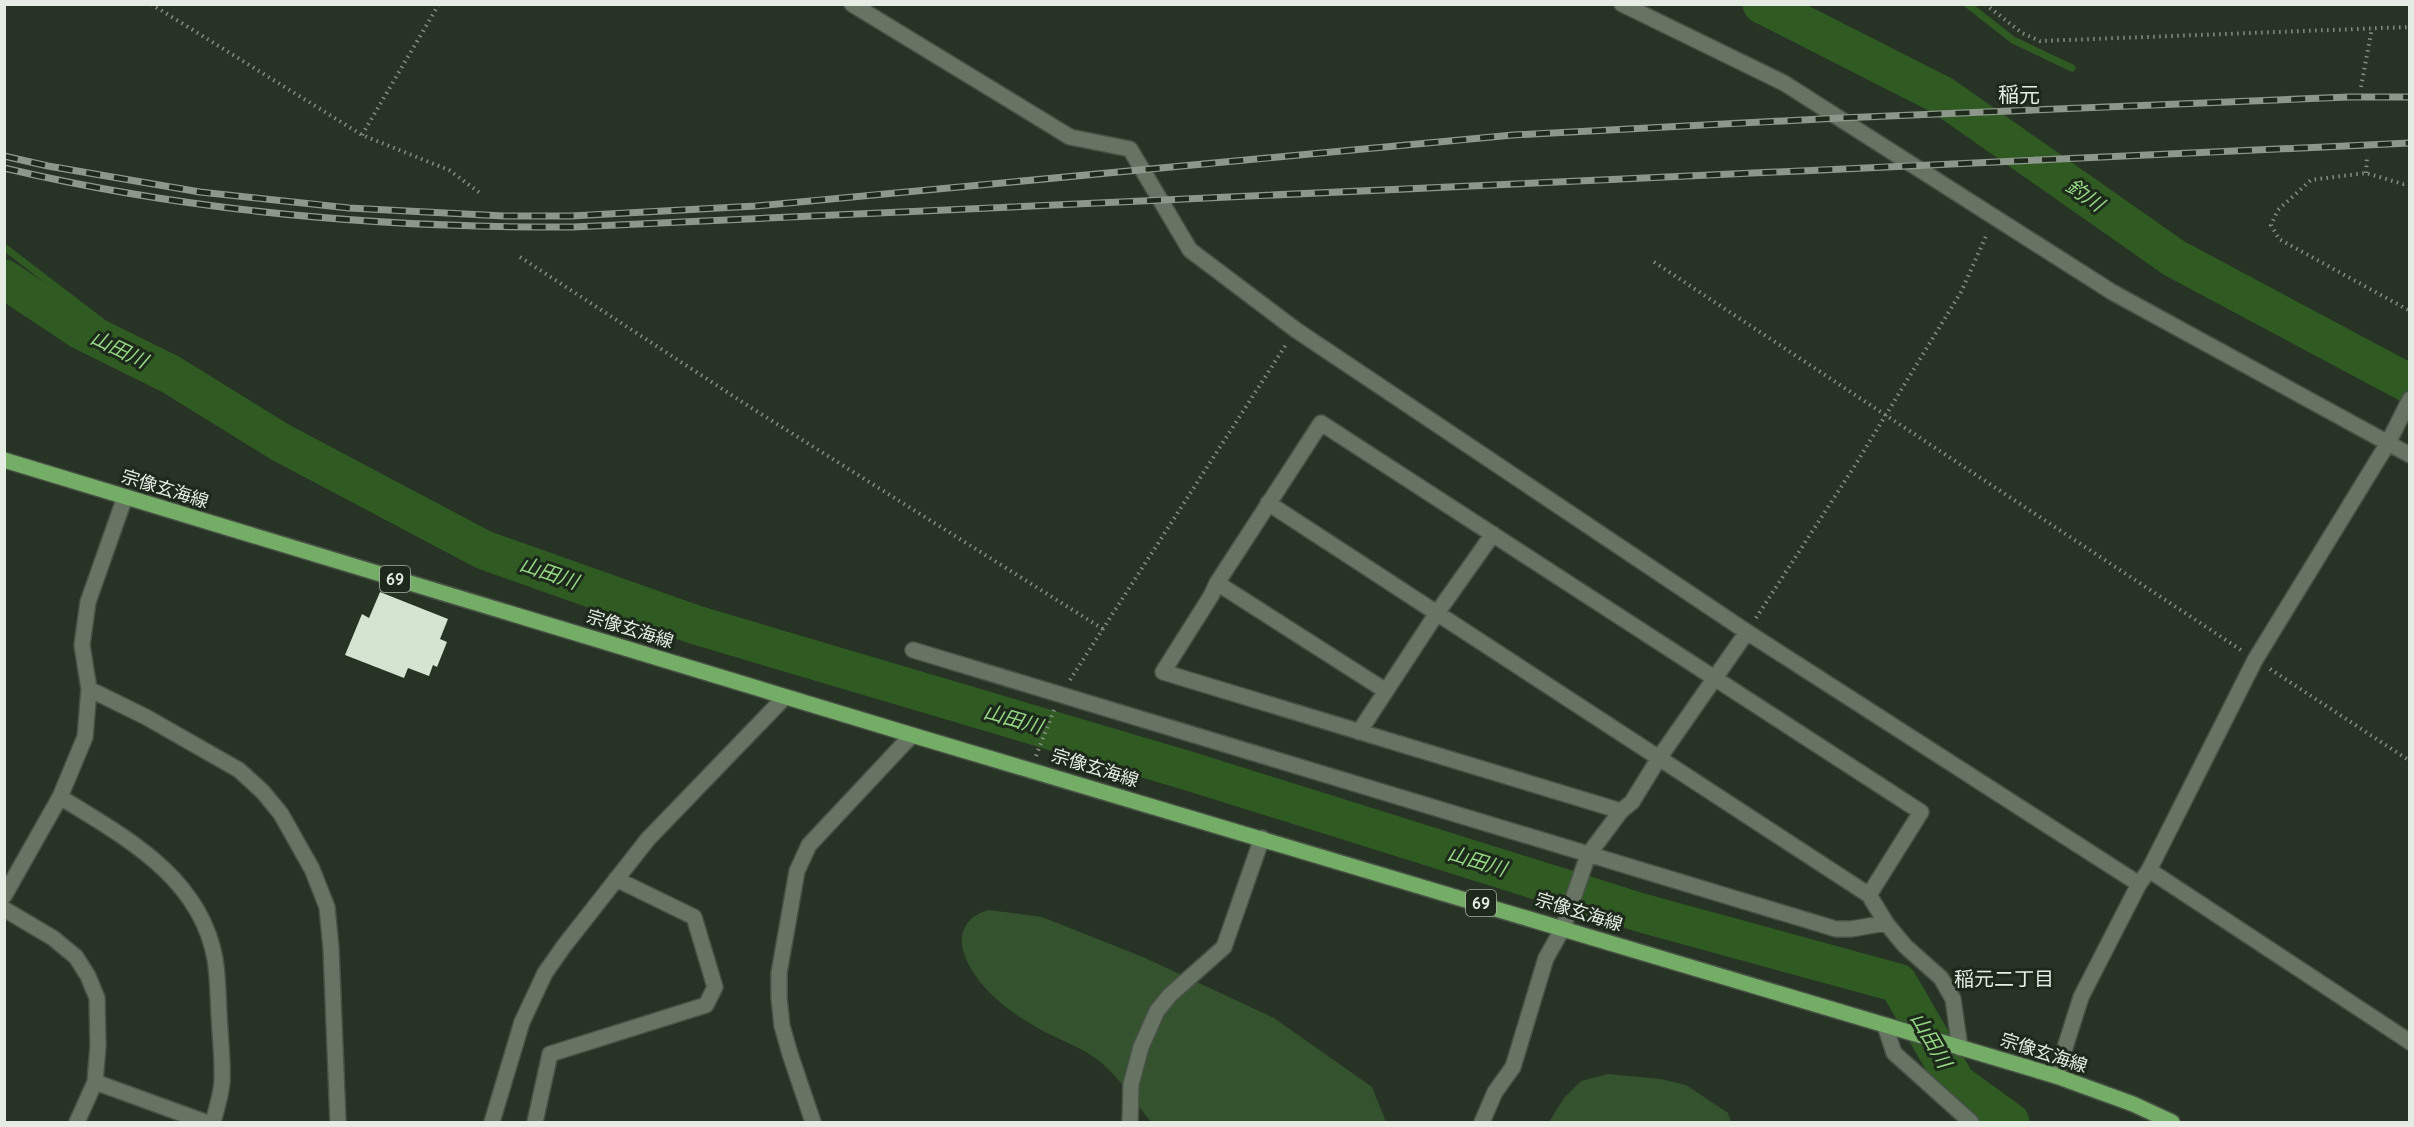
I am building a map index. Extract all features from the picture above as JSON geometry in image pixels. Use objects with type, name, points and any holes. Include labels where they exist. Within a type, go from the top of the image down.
[{"type":"main road","name":"宗像玄海線","points":[[4,460],[785,697],[2056,1076],[2133,1104],[2172,1122]]},
{"type":"street","points":[[852,4],[1070,137],[1130,149],[1190,250],[1296,330],[1747,632],[2139,884]]},
{"type":"street","points":[[1622,4],[1784,83],[2112,292],[2388,440],[2409,455]]},
{"type":"street","points":[[2056,1076],[2081,997],[2139,884],[2149,870],[2255,660],[2388,440],[2409,399]]},
{"type":"street","points":[[1621,811],[1163,672],[1217,583],[1321,423],[1921,812],[1869,896]]},
{"type":"street","points":[[4,896],[60,797],[85,737],[89,689],[82,645],[88,602],[125,497]]},
{"type":"street","points":[[1268,504],[1869,896],[1886,923],[1905,946],[1941,978],[1953,999],[1960,1048]]},
{"type":"street","points":[[1359,732],[1437,613],[1493,534]]},
{"type":"street","points":[[1217,583],[1386,691]]},
{"type":"street","points":[[1482,1122],[1496,1092],[1513,1067],[1546,958],[1563,928],[1588,855],[1621,811],[1632,802],[1659,758],[1747,632]]},
{"type":"street","points":[[913,650],[1836,929],[1886,923]]},
{"type":"street","points":[[89,689],[146,717],[239,770],[263,792],[281,814],[312,869],[327,907],[332,948],[338,1122]]},
{"type":"street","points":[[492,1122],[522,1022],[545,973],[648,839],[785,697]]},
{"type":"street","points":[[813,1122],[782,1026],[779,998],[779,973],[797,871],[809,845],[912,735]]},
{"type":"street","points":[[60,797],[153,857],[179,885],[198,913],[208,934],[215,959],[222,1083],[213,1122]]},
{"type":"street","points":[[1130,1122],[1131,1084],[1141,1047],[1157,1011],[1170,995],[1224,947],[1230,937],[1262,838]]},
{"type":"street","points":[[2149,870],[2409,1042]]},
{"type":"street","points":[[535,1122],[550,1054],[706,1005],[715,987],[694,917],[616,879]]},
{"type":"street","points":[[4,909],[53,938],[76,957],[88,976],[97,999],[98,1046],[95,1082],[77,1122]]},
{"type":"street","points":[[1885,1026],[1894,1053],[1971,1122]]},
{"type":"street","points":[[95,1082],[205,1122]]},
{"type":"path","points":[[150,4],[362,135],[449,170],[480,193]]},
{"type":"path","points":[[362,135],[439,4]]},
{"type":"path","points":[[1985,4],[2022,33],[2040,41],[2409,27]]},
{"type":"path","points":[[2361,87],[2372,28]]},
{"type":"path","points":[[2366,173],[2367,158]]},
{"type":"path","points":[[2409,183],[2403,184],[2366,173],[2311,180],[2278,210],[2271,225],[2279,239],[2409,311]]},
{"type":"path","points":[[1747,632],[1854,466],[1961,292],[1995,216]]},
{"type":"path","points":[[520,257],[750,407],[1103,629]]},
{"type":"path","points":[[1654,262],[2409,761]]},
{"type":"path","points":[[1031,770],[1060,696],[1296,330]]},
{"type":"green space","points":[[989,910],[1042,917],[1143,957],[1274,1018],[1372,1087],[1386,1122],[1151,1122],[1106,1066],[1079,1048],[1023,1019],[994,997],[977,978],[965,956],[962,937],[971,919]]},
{"type":"green space","points":[[1608,1074],[1661,1079],[1686,1085],[1728,1113],[1731,1122],[1549,1122],[1564,1098],[1581,1081]]},
{"type":"building","points":[[380,592],[448,619],[440,639],[447,642],[437,667],[433,665],[429,676],[408,668],[404,678],[345,655],[362,614],[369,618]]},
{"type":"waterway","name":"釣川","points":[[1762,4],[1943,96],[2174,258],[2410,384]]},
{"type":"waterway","points":[[1967,4],[2013,40],[2072,68]]},
{"type":"waterway","points":[[4,247],[170,374]]},
{"type":"waterway","name":"山田川","points":[[4,279],[81,330],[170,374],[280,442],[484,550],[696,625],[1192,772],[1642,913],[1898,983],[1956,1083],[2010,1122]]},
{"type":"railway","points":[[4,156],[48,166],[200,192],[349,208],[504,216],[571,216],[756,206],[1513,135],[1840,118],[2349,97],[2410,97]]},
{"type":"railway","points":[[4,168],[145,196],[287,214],[430,224],[573,227],[2410,143]]},
{"type":"district","name":"稲元","points":[[2019,95]]},
{"type":"district","name":"稲元二丁目","points":[[2004,979]]}]
